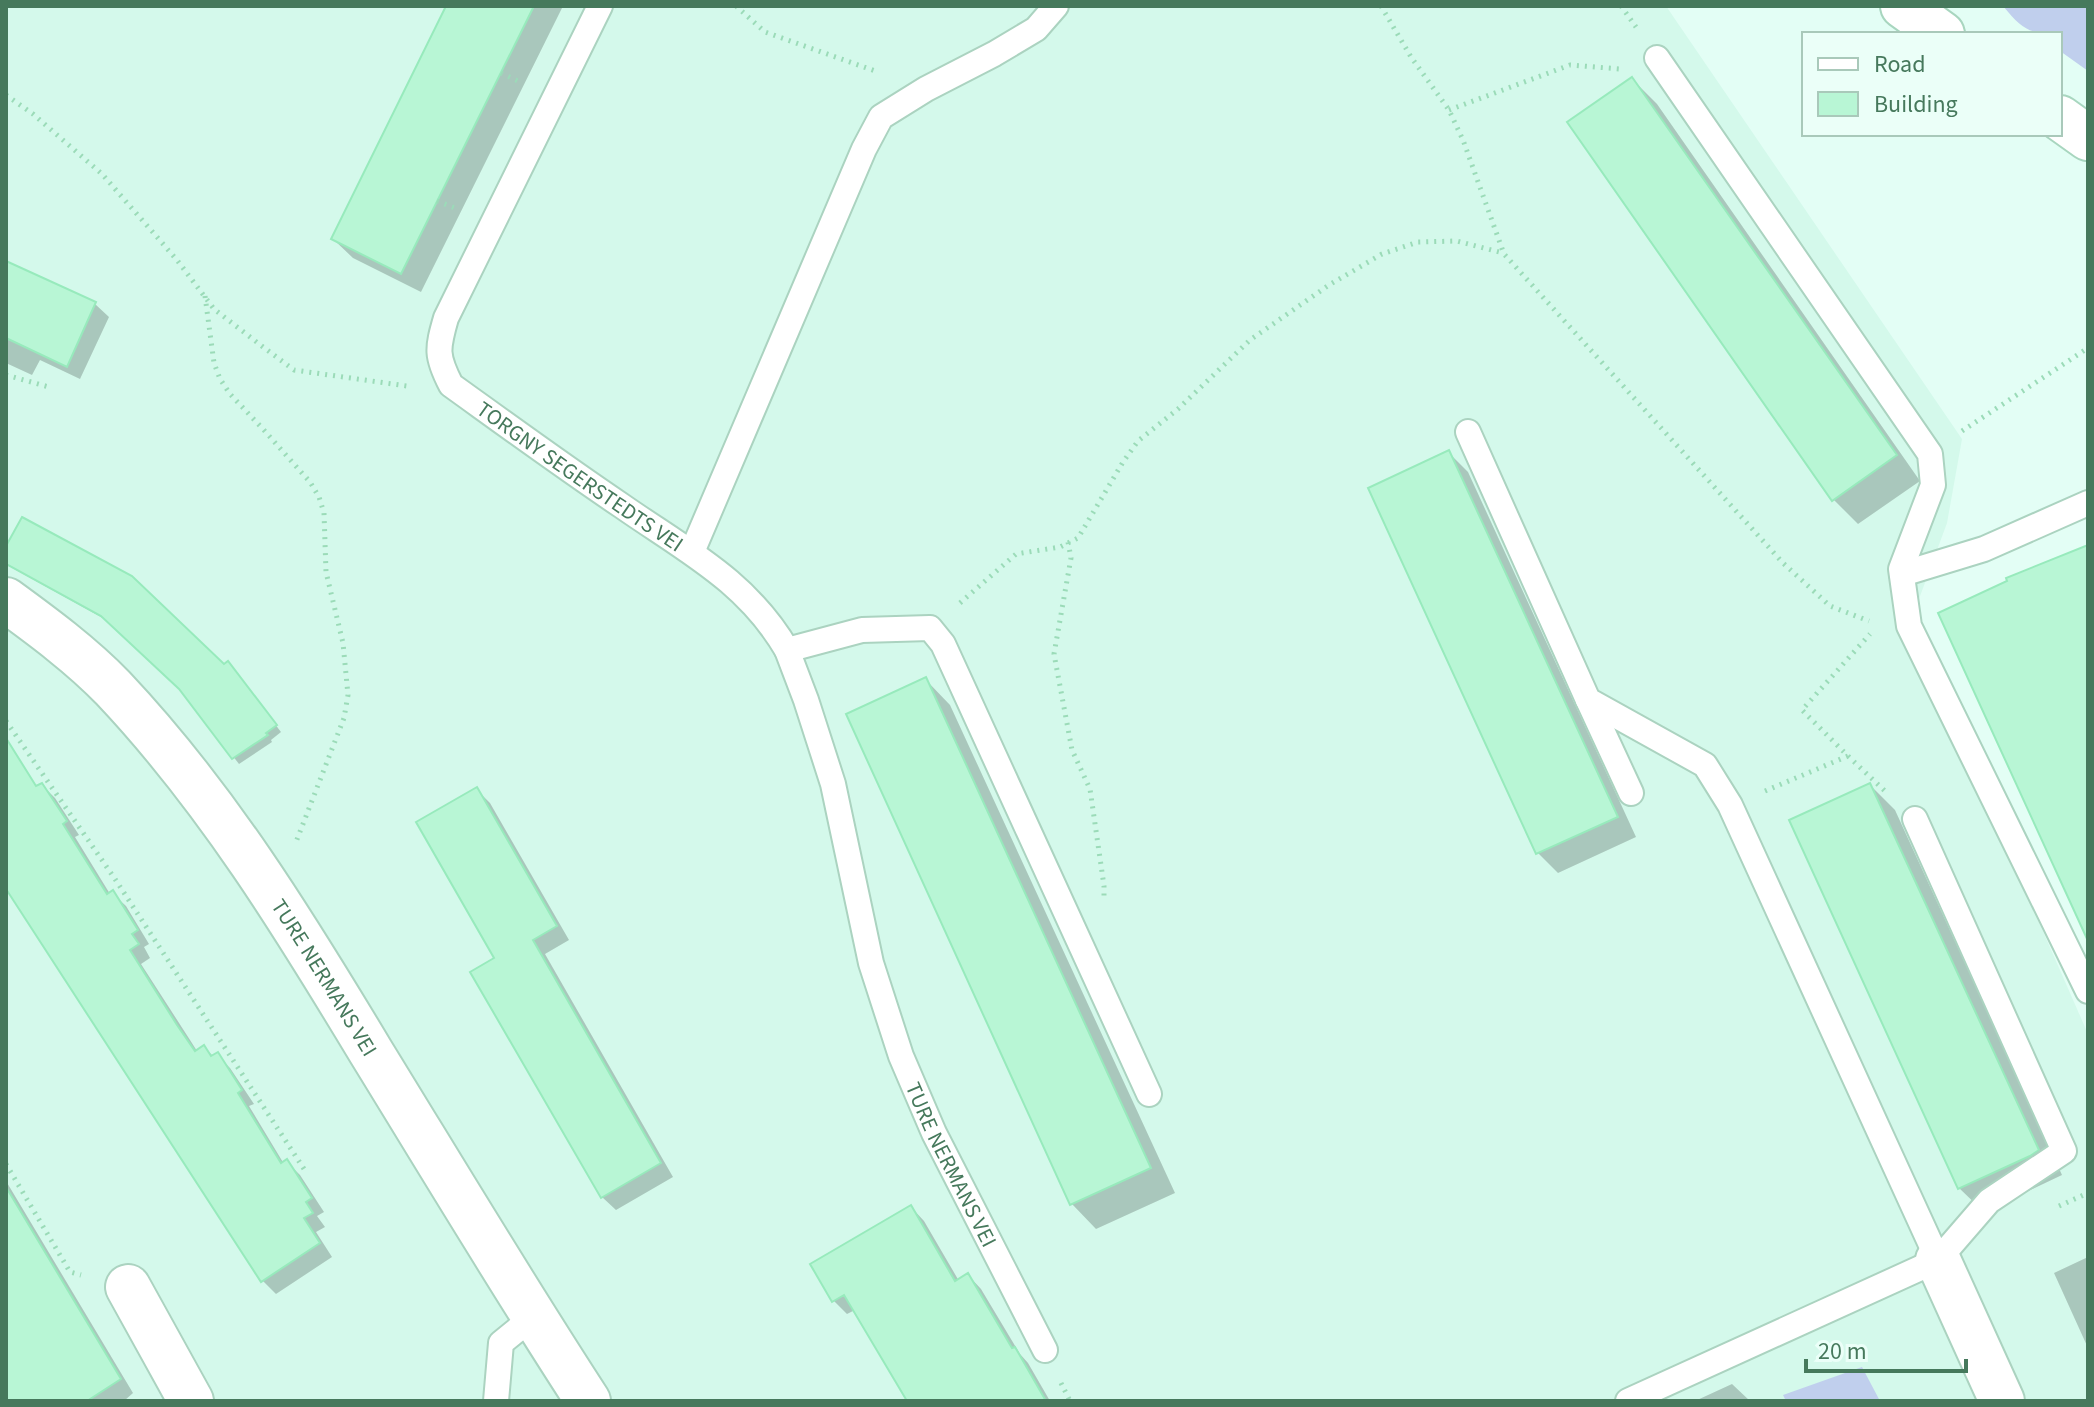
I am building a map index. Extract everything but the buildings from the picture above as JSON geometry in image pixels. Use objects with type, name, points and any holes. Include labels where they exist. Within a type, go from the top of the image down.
[{"type":"street","points":[[1903,6],[1939,32]]},
{"type":"street","points":[[2062,119],[2088,138]]},
{"type":"street","name":"TURE NERMANS VEI","points":[[6,600],[51,633],[111,687],[175,759],[231,831],[289,917],[533,1317],[588,1401]]},
{"type":"street","points":[[1938,1260],[2002,1401]]},
{"type":"street","points":[[128,1287],[191,1401]]},
{"type":"lane","points":[[451,385],[439,363],[439,341],[446,318],[600,6]]},
{"type":"lane","name":"TORGNY SEGERSTEDTS VEI","points":[[451,385],[692,552],[864,149],[881,117],[1036,29],[1056,6]]},
{"type":"lane","points":[[1657,58],[1930,454],[1933,485],[1901,569],[1909,626],[2088,991]]},
{"type":"lane","points":[[1468,432],[1631,793]]},
{"type":"lane","points":[[1902,574],[1984,549],[2088,503]]},
{"type":"lane","name":"TURE NERMANS VEI","points":[[692,552],[737,586],[774,628],[787,650],[833,784],[871,963],[901,1056],[934,1133],[1045,1350]]},
{"type":"lane","points":[[787,650],[862,630],[930,628],[943,644],[1149,1094]]},
{"type":"lane","points":[[1588,700],[1705,765],[1730,805],[1938,1260]]},
{"type":"lane","points":[[1628,1401],[1938,1260],[1989,1201],[2064,1151],[1915,819]]},
{"type":"lane","points":[[496,1401],[501,1343],[533,1317]]},
{"type":"path","points":[[736,6],[765,32],[926,89]]},
{"type":"path","points":[[1381,6],[1411,57],[1449,110],[1504,254],[1783,563],[1830,606],[1878,624],[1802,710],[1915,819]]},
{"type":"path","points":[[1449,110],[1570,65],[1628,70],[1657,58]]},
{"type":"path","points":[[6,95],[33,114],[102,174],[177,260],[214,309],[294,370],[412,386],[451,385]]},
{"type":"path","points":[[930,628],[1016,554],[1060,547],[1078,538],[1138,441],[1178,409],[1250,340],[1329,285],[1382,254],[1418,242],[1457,241],[1504,254]]},
{"type":"path","points":[[205,296],[214,363],[220,379],[310,482],[319,497],[324,513],[326,572],[343,643],[348,695],[344,718],[294,848],[256,868]]},
{"type":"path","points":[[1982,418],[2088,348]]},
{"type":"path","points":[[6,375],[49,387]]},
{"type":"path","points":[[1068,542],[1071,558],[1054,654],[1072,750],[1090,789],[1104,886],[1099,913],[1085,928],[1075,933]]},
{"type":"path","points":[[6,721],[115,879],[304,1169]]},
{"type":"path","points":[[1787,783],[1848,756]]},
{"type":"path","points":[[6,1164],[70,1272],[128,1287]]},
{"type":"path","points":[[2070,1201],[2088,1193]]},
{"type":"shaded area","points":[[6,6],[1666,6],[1962,439],[1947,523],[1909,626],[2088,1034],[2088,1401],[6,1401]]},
{"type":"shaded area","points":[[2003,6],[2088,6],[2088,71],[2062,52],[2062,32],[2038,32],[2027,29]]},
{"type":"shaded area","points":[[1862,1367],[1880,1401],[1786,1401],[1783,1395]]}]
